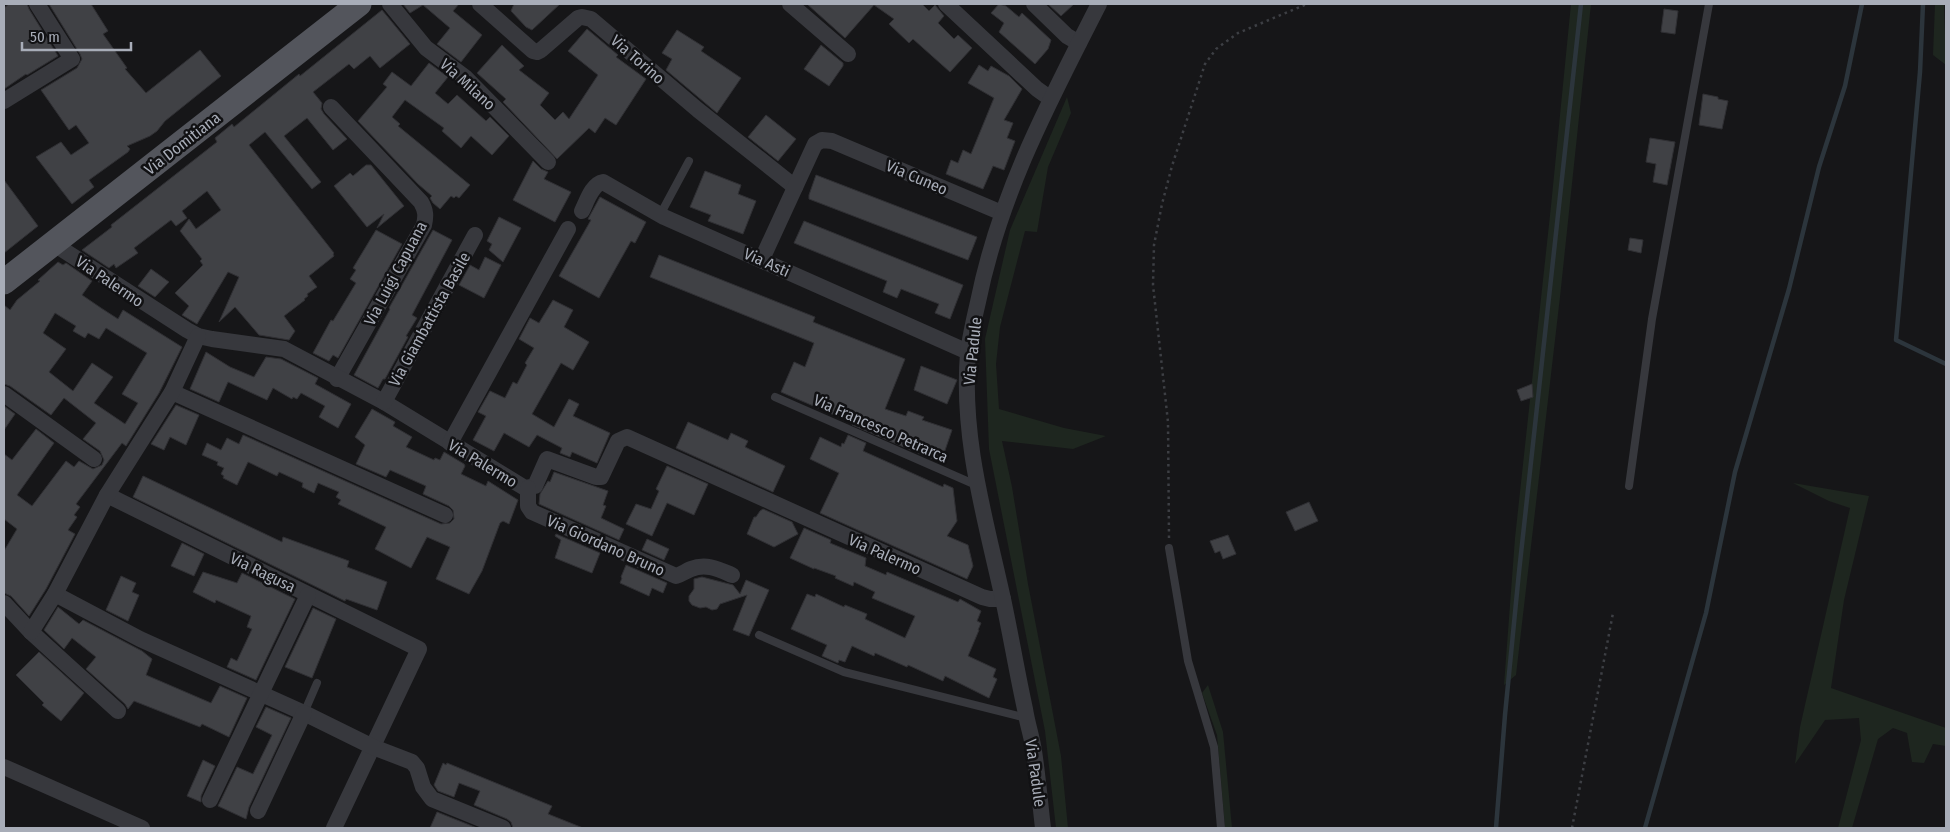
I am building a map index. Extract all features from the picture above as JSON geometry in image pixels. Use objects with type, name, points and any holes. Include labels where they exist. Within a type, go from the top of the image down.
[{"type":"main road","name":"Via Domitiana","points":[[4,282],[359,4]]},
{"type":"street","points":[[4,101],[72,59],[37,4]]},
{"type":"street","name":"Via Milano","points":[[390,4],[426,48],[466,78],[548,162]]},
{"type":"street","name":"Via Torino","points":[[480,4],[533,51],[541,50],[578,18],[591,18],[698,110],[795,187]]},
{"type":"street","points":[[790,4],[848,54]]},
{"type":"street","points":[[946,4],[1037,89],[1051,99]]},
{"type":"street","points":[[1034,4],[1067,36],[1079,44]]},
{"type":"street","name":"Via Padule","points":[[1043,828],[1034,749],[1026,718],[1003,599],[976,485],[967,401],[968,352],[984,271],[1002,213],[1032,137],[1099,4]]},
{"type":"street","name":"Via Luigi Capuana","points":[[331,107],[421,202],[426,211],[424,225],[337,379]]},
{"type":"street","name":"Via Cuneo","points":[[795,187],[815,144],[822,140],[832,141],[1002,213]]},
{"type":"street","name":"Via Asti","points":[[582,210],[594,187],[599,182],[603,182],[660,215],[968,352]]},
{"type":"street","points":[[762,259],[795,187]]},
{"type":"street","points":[[450,443],[568,230]]},
{"type":"street","name":"Via Giambattista Basile","points":[[384,402],[475,235]]},
{"type":"street","name":"Via Palermo","points":[[54,244],[155,311],[198,336],[284,349],[337,379],[384,402],[528,488],[535,486],[547,459],[596,477],[601,477],[618,441],[627,437],[982,597],[1003,599]]},
{"type":"street","points":[[31,632],[55,594],[107,496],[172,392],[198,336]]},
{"type":"street","points":[[172,392],[445,515]]},
{"type":"street","points":[[4,394],[94,459]]},
{"type":"street","name":"Via Giordano Bruno","points":[[528,488],[528,506],[532,512],[676,576],[690,569],[707,566],[715,567],[732,575]]},
{"type":"street","name":"Via Ragusa","points":[[107,496],[418,649],[373,747]]},
{"type":"street","points":[[55,594],[140,639],[304,713],[373,747],[412,762],[417,768],[423,787],[432,798],[503,828]]},
{"type":"street","points":[[210,800],[308,595]]},
{"type":"street","points":[[4,603],[31,632],[118,711]]},
{"type":"street","points":[[258,811],[304,713]]},
{"type":"street","points":[[334,828],[373,747]]},
{"type":"street","points":[[4,767],[142,828]]},
{"type":"lane","points":[[1629,486],[1652,319],[1708,4]]},
{"type":"lane","points":[[660,215],[689,161]]},
{"type":"lane","name":"Via Francesco Petrarca","points":[[775,397],[976,485]]},
{"type":"lane","points":[[1169,548],[1188,661],[1214,747],[1221,828]]},
{"type":"lane","name":"Via Padule","points":[[759,635],[844,672],[1026,718]]},
{"type":"lane","points":[[304,713],[317,683]]},
{"type":"path","points":[[1169,548],[1168,422],[1153,285],[1154,245],[1162,204],[1205,64],[1216,49],[1238,33],[1308,4]]},
{"type":"path","points":[[1572,828],[1612,613]]},
{"type":"shaded area","points":[[1571,4],[1591,4],[1560,297],[1516,675],[1504,685],[1515,538]]},
{"type":"shaded area","points":[[1935,4],[1944,4],[1946,65],[1933,55]]},
{"type":"shaded area","points":[[1067,97],[1071,113],[1048,167],[1037,232],[1025,231],[1000,327],[996,364],[999,409],[1064,428],[1106,436],[1073,449],[1002,441],[1061,756],[1068,828],[1056,828],[1045,731],[989,449],[985,339],[1010,230]]},
{"type":"shaded area","points":[[1793,483],[1869,496],[1844,600],[1831,688],[1946,728],[1946,746],[1933,744],[1924,763],[1912,762],[1907,733],[1893,728],[1878,739],[1852,828],[1838,828],[1861,740],[1859,718],[1825,720],[1795,764],[1800,727],[1850,508],[1829,501]]},
{"type":"shaded area","points":[[1208,685],[1223,732],[1232,828],[1225,828],[1217,735],[1202,693]]},
{"type":"building","points":[[9,4],[27,4],[58,56],[4,89],[4,8]]},
{"type":"building","points":[[49,4],[91,4],[108,31],[103,34],[127,68],[125,69],[146,93],[200,50],[221,76],[165,121],[157,131],[127,146],[130,149],[128,152],[89,180],[94,187],[72,204],[36,157],[61,142],[71,155],[89,143],[76,125],[69,130],[41,90],[77,68],[82,59]]},
{"type":"building","points":[[403,4],[459,4],[453,11],[482,35],[461,62],[437,44],[450,28],[423,5],[410,13]]},
{"type":"building","points":[[514,4],[560,4],[532,30],[526,27],[511,11]]},
{"type":"building","points":[[807,4],[922,4],[929,11],[935,5],[944,16],[938,23],[954,39],[958,35],[972,48],[950,72],[913,39],[909,43],[889,24],[894,19],[874,5],[845,38]]},
{"type":"building","points":[[999,4],[1006,6],[1019,17],[1022,13],[1051,40],[1048,49],[1035,64],[999,32],[1004,23],[991,13]]},
{"type":"building","points":[[1048,4],[1074,4],[1061,16]]},
{"type":"building","points":[[1664,9],[1678,11],[1675,34],[1661,32]]},
{"type":"building","points":[[382,10],[410,44],[380,68],[370,56],[354,69],[349,64],[313,92],[322,103],[321,109],[324,114],[347,139],[333,150],[307,118],[284,136],[321,182],[312,189],[265,132],[249,145],[334,253],[334,256],[309,276],[317,287],[307,294],[308,296],[305,300],[284,316],[295,331],[289,340],[259,335],[235,307],[219,322],[239,277],[228,272],[197,324],[182,315],[189,306],[175,293],[203,265],[200,261],[202,259],[180,231],[189,219],[196,229],[221,210],[207,191],[182,211],[187,218],[176,226],[171,220],[134,248],[138,253],[116,268],[114,264],[109,268],[82,250],[217,142],[215,138],[232,124],[234,127]]},
{"type":"building","points":[[587,29],[618,55],[616,57],[646,79],[616,125],[605,118],[595,133],[589,128],[557,159],[503,102],[506,99],[477,73],[502,45],[524,66],[519,70],[549,93],[540,105],[555,120],[563,112],[569,119],[598,75],[568,51]]},
{"type":"building","points":[[677,30],[704,47],[701,51],[741,78],[717,113],[666,70],[672,59],[662,53]]},
{"type":"building","points":[[821,45],[843,63],[843,66],[829,86],[804,69]]},
{"type":"building","points":[[429,63],[448,77],[435,93],[448,104],[457,95],[486,121],[490,117],[509,136],[492,155],[471,136],[461,148],[442,131],[444,128],[405,100],[392,117],[400,124],[398,126],[470,185],[459,198],[451,196],[440,209],[433,203],[430,198],[432,196],[418,184],[358,121],[387,87],[383,84],[392,72],[411,86]]},
{"type":"building","points":[[979,65],[988,71],[991,66],[1009,76],[1022,89],[1004,120],[1013,123],[1007,138],[1015,141],[1004,170],[993,166],[983,189],[946,174],[951,160],[958,163],[963,150],[971,154],[994,98],[968,83]]},
{"type":"building","points":[[1703,94],[1728,101],[1722,129],[1699,125]]},
{"type":"building","points":[[766,115],[796,139],[778,161],[748,137]]},
{"type":"building","points":[[1650,138],[1675,142],[1667,185],[1653,182],[1656,164],[1646,162]]},
{"type":"building","points":[[533,161],[541,169],[548,172],[544,179],[571,192],[555,222],[513,200]]},
{"type":"building","points":[[366,165],[371,165],[404,206],[377,228],[384,214],[367,227],[334,186],[350,173],[353,176]]},
{"type":"building","points":[[705,171],[741,185],[738,194],[756,201],[743,234],[708,221],[711,215],[690,207]]},
{"type":"building","points":[[816,175],[977,237],[968,260],[809,199]]},
{"type":"building","points":[[4,180],[38,226],[4,253]]},
{"type":"building","points":[[600,197],[646,222],[635,243],[631,241],[599,298],[559,276],[591,220],[588,219]]},
{"type":"building","points":[[499,217],[521,228],[503,262],[489,250],[492,244],[487,241]]},
{"type":"building","points":[[804,221],[963,285],[950,319],[935,313],[939,304],[901,289],[897,298],[883,292],[887,281],[794,243]]},
{"type":"building","points":[[376,230],[402,244],[338,358],[333,355],[329,361],[313,353],[331,320],[333,321],[356,283],[350,279],[356,270],[353,268]]},
{"type":"building","points":[[433,230],[452,240],[412,315],[417,318],[406,336],[408,337],[378,388],[354,375]]},
{"type":"building","points":[[1630,238],[1643,240],[1641,253],[1628,250]]},
{"type":"building","points":[[659,255],[815,317],[813,322],[905,359],[885,409],[906,416],[908,411],[924,417],[922,420],[952,430],[941,462],[852,425],[853,423],[781,392],[794,362],[805,367],[814,343],[650,277]]},
{"type":"building","points":[[485,257],[501,265],[484,298],[459,285],[470,265],[479,270]]},
{"type":"building","points":[[58,262],[63,265],[66,263],[92,281],[82,295],[118,319],[123,310],[182,347],[159,393],[126,446],[122,443],[76,504],[80,507],[74,515],[77,517],[68,530],[75,534],[46,589],[29,616],[11,596],[4,593],[4,551],[17,529],[4,519],[4,454],[12,460],[36,429],[54,443],[17,495],[32,506],[66,461],[74,467],[79,461],[93,469],[102,465],[104,460],[100,451],[83,439],[96,423],[64,398],[51,415],[10,386],[4,384],[4,305],[10,310],[17,300],[40,281],[38,280]],"holes":[[[55,313],[76,326],[73,331],[85,338],[88,333],[99,339],[106,328],[147,353],[122,394],[138,403],[125,424],[94,403],[113,377],[92,363],[73,391],[49,372],[66,349],[43,333]]]},
{"type":"building","points":[[151,269],[169,282],[155,297],[138,286]]},
{"type":"building","points":[[553,300],[573,310],[564,327],[589,342],[573,370],[561,363],[532,414],[554,427],[569,399],[579,404],[573,416],[610,433],[597,463],[572,452],[570,457],[560,453],[562,448],[537,435],[529,447],[504,433],[494,451],[473,440],[486,416],[478,412],[490,391],[505,398],[513,382],[517,384],[527,365],[525,363],[534,348],[519,339],[530,318],[539,323]]},
{"type":"building","points":[[206,352],[230,367],[254,377],[266,357],[281,359],[318,378],[315,384],[351,404],[338,428],[319,417],[325,406],[301,393],[297,399],[293,397],[292,399],[273,388],[267,400],[228,382],[219,402],[190,389]]},
{"type":"building","points":[[921,366],[957,380],[947,404],[914,390]]},
{"type":"building","points":[[1532,384],[1533,397],[1521,401],[1517,390]]},
{"type":"building","points":[[176,405],[199,415],[186,445],[170,437],[164,450],[151,444]]},
{"type":"building","points":[[4,406],[15,414],[4,430]]},
{"type":"building","points":[[372,409],[395,422],[393,426],[412,437],[406,447],[434,460],[435,458],[440,460],[444,452],[464,464],[465,466],[461,474],[486,486],[488,481],[518,500],[509,524],[503,521],[500,523],[482,571],[469,594],[436,579],[450,547],[427,537],[411,568],[375,549],[386,527],[338,504],[341,500],[336,497],[339,492],[318,483],[314,493],[302,487],[303,483],[279,472],[277,476],[248,462],[237,485],[223,478],[224,476],[221,474],[224,468],[217,465],[218,462],[202,455],[207,443],[221,450],[227,438],[239,444],[243,435],[441,524],[450,523],[454,519],[453,510],[449,506],[423,494],[426,486],[390,470],[386,477],[356,464],[365,445],[355,437]]},
{"type":"building","points":[[688,422],[728,440],[731,433],[748,441],[745,447],[785,466],[773,492],[676,448]]},
{"type":"building","points":[[848,435],[866,443],[863,451],[943,487],[944,484],[953,488],[957,521],[947,536],[968,545],[973,566],[967,579],[820,513],[839,473],[810,459],[820,437],[841,447]]},
{"type":"building","points":[[667,466],[708,484],[694,515],[667,503],[652,536],[626,524],[636,504],[651,509],[659,491],[656,489]]},
{"type":"building","points":[[554,472],[608,491],[603,505],[606,506],[601,518],[624,529],[619,540],[539,504],[540,494],[548,481],[550,482]]},
{"type":"building","points":[[143,476],[282,542],[283,537],[349,561],[347,567],[387,582],[377,610],[346,599],[345,601],[133,497]]},
{"type":"building","points":[[1309,502],[1318,521],[1295,531],[1286,512]]},
{"type":"building","points":[[763,509],[792,522],[798,534],[774,547],[747,534],[754,517]]},
{"type":"building","points":[[804,528],[831,540],[830,543],[866,558],[865,566],[886,575],[887,572],[958,602],[960,599],[981,611],[977,621],[981,623],[979,630],[968,656],[996,669],[993,677],[997,679],[989,698],[945,676],[943,681],[908,665],[907,667],[875,653],[874,656],[852,646],[845,662],[839,660],[838,663],[822,656],[827,645],[791,629],[807,594],[815,597],[816,594],[844,607],[845,605],[867,614],[865,619],[905,638],[915,616],[872,598],[875,592],[854,582],[853,586],[835,578],[836,576],[790,558]]},
{"type":"building","points":[[556,534],[600,553],[592,573],[555,558],[561,540],[555,536]]},
{"type":"building","points":[[1228,535],[1236,554],[1223,559],[1220,551],[1215,553],[1210,541]]},
{"type":"building","points":[[647,539],[669,549],[664,560],[642,550]]},
{"type":"building","points":[[182,543],[204,554],[194,576],[171,566]]},
{"type":"building","points":[[626,565],[667,583],[663,593],[652,588],[649,596],[620,583]]},
{"type":"building","points":[[203,572],[237,583],[242,573],[295,599],[256,680],[227,667],[231,658],[237,661],[252,629],[247,627],[251,616],[216,600],[215,603],[193,592]]},
{"type":"building","points":[[121,576],[136,583],[132,592],[139,595],[128,621],[106,610]]},
{"type":"building","points":[[702,577],[733,585],[740,594],[746,580],[769,590],[749,636],[733,630],[747,595],[720,604],[717,609],[712,610],[692,605],[689,601],[689,596],[694,589],[694,579]]},
{"type":"building","points":[[58,607],[79,624],[83,620],[142,651],[152,659],[146,675],[211,703],[220,686],[247,698],[229,737],[202,724],[200,727],[134,701],[128,709],[125,704],[86,669],[96,657],[72,638],[64,649],[44,630]]},
{"type":"building","points":[[313,608],[336,619],[312,678],[285,667]]},
{"type":"building","points":[[39,652],[84,693],[61,721],[42,705],[44,703],[16,675]]},
{"type":"building","points":[[266,707],[291,718],[249,807],[246,819],[218,806],[237,767],[253,774],[272,735],[256,727]]},
{"type":"building","points":[[203,760],[215,766],[201,796],[201,802],[187,796]]},
{"type":"building","points":[[443,763],[552,806],[548,814],[583,828],[513,828],[511,822],[507,819],[474,805],[480,791],[459,783],[454,797],[438,791],[434,785]]},
{"type":"building","points":[[437,812],[477,828],[430,828]]},
{"type":"waterway","points":[[1496,828],[1519,572],[1581,4]]},
{"type":"waterway","points":[[1645,828],[1706,613],[1735,472],[1789,289],[1819,167],[1845,86],[1862,4]]},
{"type":"waterway","points":[[1923,4],[1920,72],[1896,340],[1946,364]]}]
